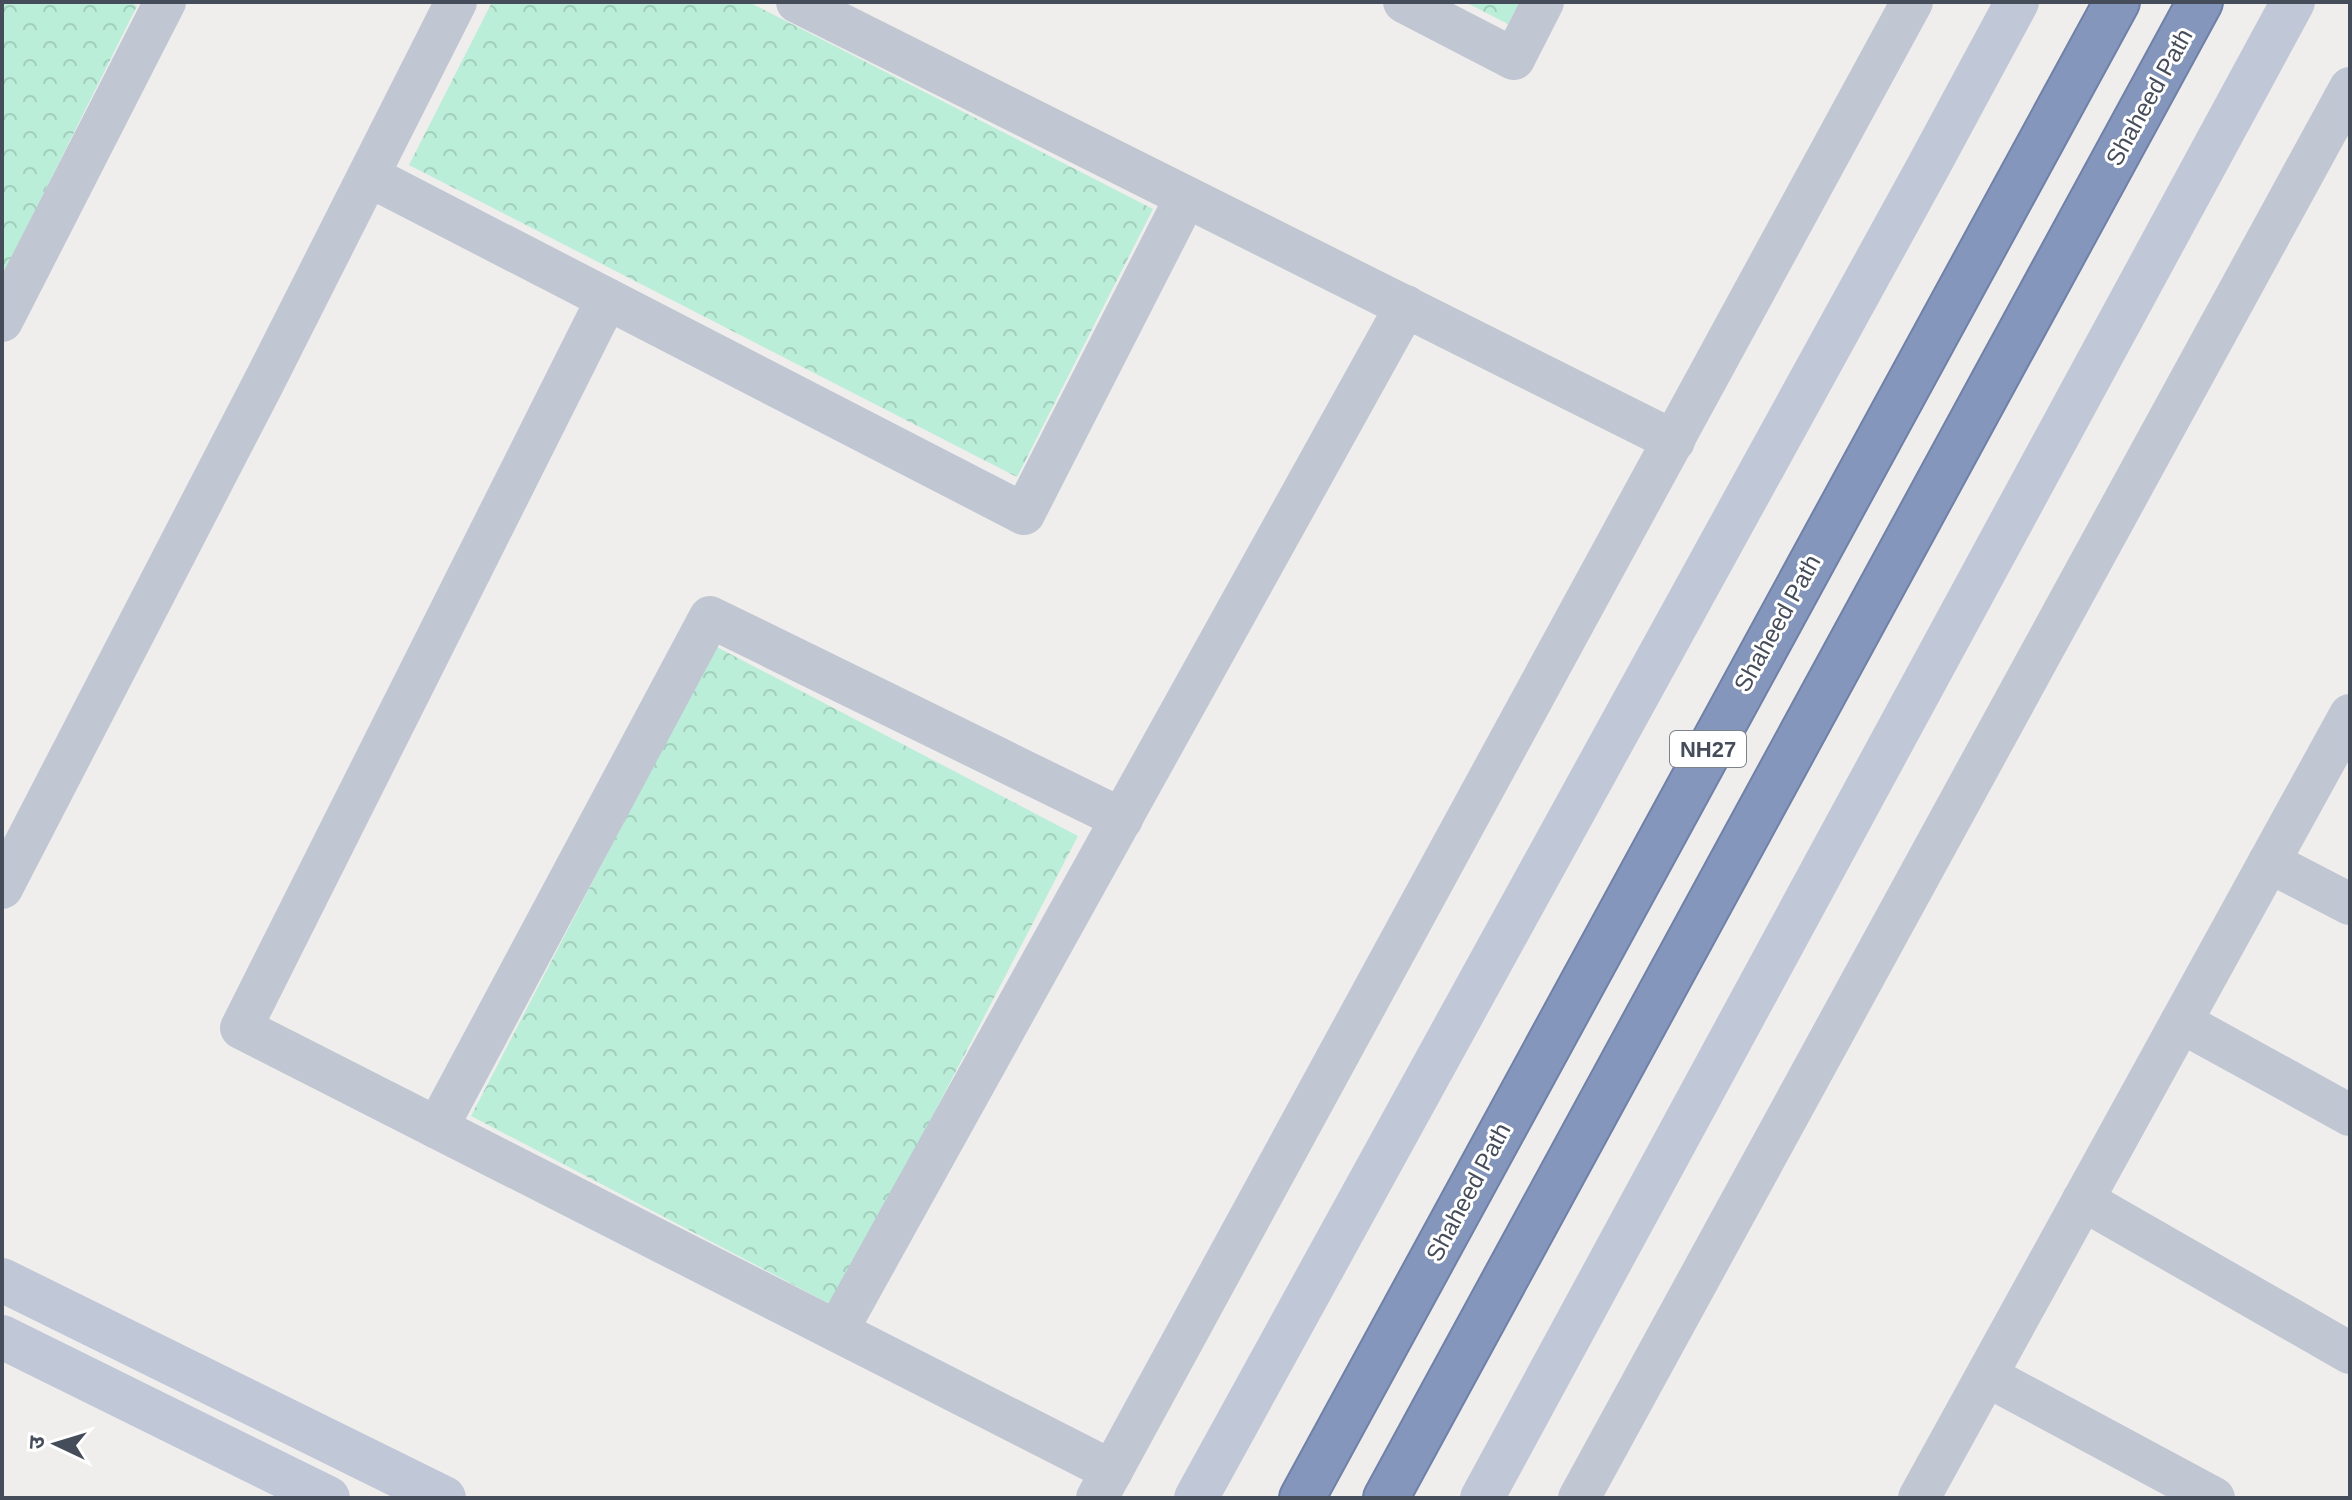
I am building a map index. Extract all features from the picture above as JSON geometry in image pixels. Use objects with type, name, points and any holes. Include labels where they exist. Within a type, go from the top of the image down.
[{"type":"highway","name":"Shaheed Path","points":[[1302,1498],[2117,2]]},
{"type":"highway","name":"Shaheed Path","points":[[1386,1498],[2200,2]]},
{"type":"street","points":[[2,321],[165,2]]},
{"type":"street","points":[[2,888],[257,396],[456,2]]},
{"type":"street","points":[[797,2],[1674,441]]},
{"type":"street","points":[[1404,2],[1514,59],[1543,2]]},
{"type":"street","points":[[607,299],[241,1028],[837,1331],[1104,1484],[1912,2]]},
{"type":"street","points":[[1196,1498],[2017,2]]},
{"type":"street","points":[[1482,1498],[2293,2]]},
{"type":"street","points":[[1579,1498],[2350,88]]},
{"type":"street","points":[[369,176],[1024,514],[1186,197]]},
{"type":"street","points":[[837,1331],[1406,306]]},
{"type":"street","points":[[437,1128],[710,617],[1122,819]]},
{"type":"street","points":[[1919,1498],[2350,715]]},
{"type":"street","points":[[2269,862],[2350,904]]},
{"type":"street","points":[[2181,1022],[2350,1115]]},
{"type":"street","points":[[2083,1200],[2350,1353]]},
{"type":"street","points":[[2,1280],[444,1498]]},
{"type":"street","points":[[2,1337],[278,1487],[328,1498]]},
{"type":"street","points":[[1987,1376],[2214,1498]]},
{"type":"green space","points":[[2,2],[129,2],[137,6],[2,277]]},
{"type":"green space","points":[[492,2],[749,2],[1153,209],[1017,477],[409,165]]},
{"type":"green space","points":[[1465,2],[1520,2],[1508,24]]},
{"type":"green space","points":[[715,646],[1078,836],[834,1306],[471,1116]]}]
